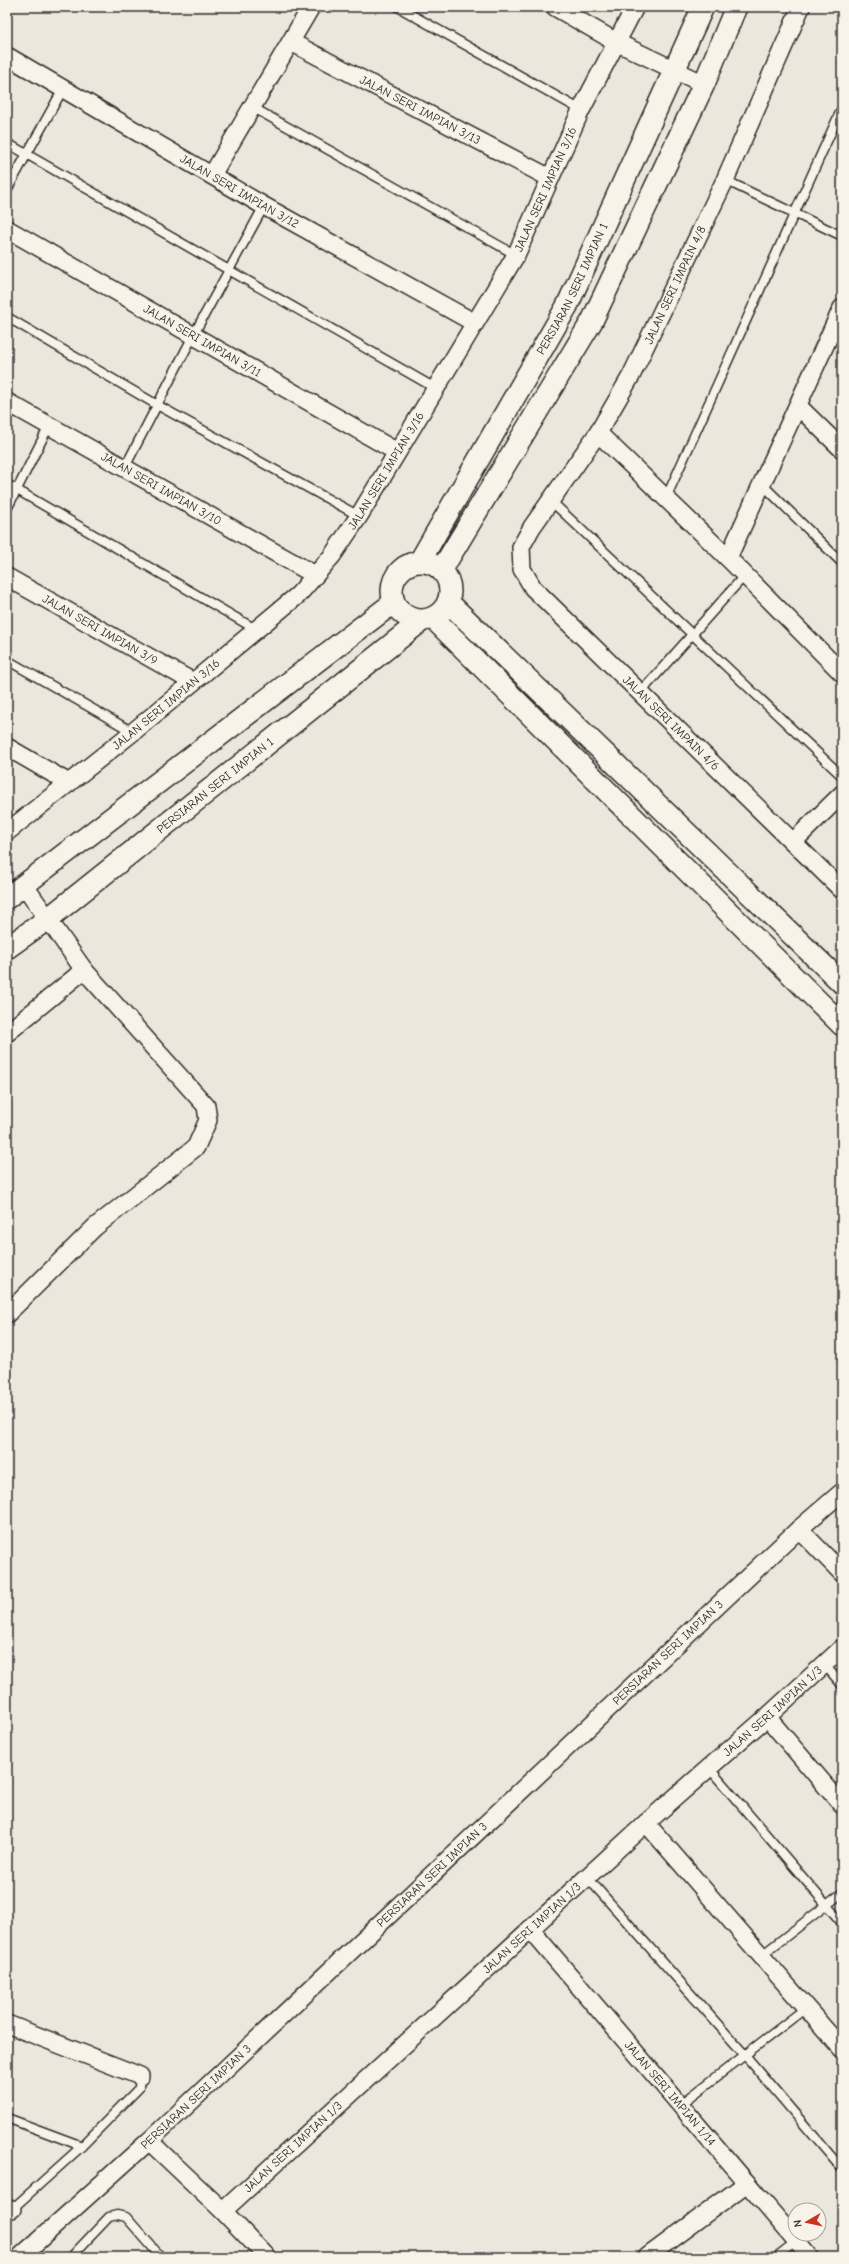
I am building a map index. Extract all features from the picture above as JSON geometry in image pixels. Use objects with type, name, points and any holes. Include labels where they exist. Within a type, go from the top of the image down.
[{"type":"street","points":[[212,175],[311,7]]},
{"type":"street","points":[[555,7],[618,43],[704,84]]},
{"type":"street","name":"JALAN SERI IMPIAN 3/16","points":[[7,832],[133,732],[257,630],[298,595],[332,556],[359,516],[473,322],[516,255],[582,110],[618,43],[635,7]]},
{"type":"street","name":"PERSIARAN SERI IMPIAN 1","points":[[420,561],[567,306],[704,7]]},
{"type":"street","points":[[442,569],[592,321],[704,84],[736,7]]},
{"type":"street","name":"JALAN SERI IMPAIN 4/8","points":[[521,547],[550,500],[598,433],[646,348],[725,180],[801,7]]},
{"type":"street","name":"JALAN SERI IMPIAN 3/13","points":[[291,42],[550,178]]},
{"type":"street","name":"JALAN SERI IMPIAN 3/12","points":[[7,56],[264,206],[473,322]]},
{"type":"street","name":"JALAN SERI IMPIAN 3/11","points":[[7,230],[194,334],[397,452]]},
{"type":"street","points":[[728,558],[798,406],[837,336],[842,308]]},
{"type":"street","name":"JALAN SERI IMPIAN 3/10","points":[[7,402],[124,470],[315,576]]},
{"type":"street","points":[[798,406],[842,449]]},
{"type":"street","points":[[598,433],[728,558],[842,673]]},
{"type":"street","name":"JALAN SERI IMPAIN 4/6","points":[[521,547],[522,569],[533,588],[842,890]]},
{"type":"street","points":[[420,561],[432,563],[442,569],[448,579],[451,590],[448,602],[442,612],[427,619],[410,618],[400,612],[394,602],[391,591],[393,580],[399,570],[409,563],[420,561]]},
{"type":"street","name":"JALAN SERI IMPIAN 3/9","points":[[7,577],[193,682]]},
{"type":"street","points":[[7,898],[394,602]]},
{"type":"street","points":[[448,602],[842,984]]},
{"type":"street","points":[[427,619],[842,1025]]},
{"type":"street","name":"PERSIARAN SERI IMPIAN 1","points":[[7,948],[49,918],[427,619]]},
{"type":"street","points":[[7,747],[68,783]]},
{"type":"street","points":[[794,842],[842,794]]},
{"type":"street","points":[[7,1314],[95,1227],[196,1147],[208,1120],[206,1106],[84,970],[49,918],[24,885]]},
{"type":"street","points":[[7,1033],[84,970]]},
{"type":"street","name":"PERSIARAN SERI IMPIAN 3","points":[[20,2257],[149,2141],[799,1529],[842,1492]]},
{"type":"street","points":[[799,1529],[842,1573]]},
{"type":"street","name":"JALAN SERI IMPIAN 1/3","points":[[223,2211],[646,1822],[767,1717],[842,1648]]},
{"type":"street","points":[[767,1717],[842,1806]]},
{"type":"street","points":[[646,1822],[842,2049]]},
{"type":"street","name":"JALAN SERI IMPIAN 1/14","points":[[530,1929],[787,2230]]},
{"type":"street","points":[[7,2024],[140,2076]]},
{"type":"street","points":[[149,2141],[223,2211],[267,2257]]},
{"type":"street","points":[[647,2257],[747,2184]]},
{"type":"street","name":"JALAN SERI IMPIAN 1/14","points":[[798,2242],[810,2257]]},
{"type":"lane","points":[[398,7],[582,110]]},
{"type":"lane","points":[[7,190],[63,89]]},
{"type":"lane","points":[[252,107],[516,255]]},
{"type":"lane","points":[[666,498],[842,108]]},
{"type":"lane","points":[[7,144],[229,272],[435,388]]},
{"type":"lane","points":[[725,180],[795,212],[842,236]]},
{"type":"lane","points":[[124,470],[159,406],[194,334],[264,206]]},
{"type":"lane","points":[[7,317],[159,406],[359,516]]},
{"type":"lane","points":[[7,509],[18,490],[49,426]]},
{"type":"lane","points":[[7,484],[257,630]]},
{"type":"lane","points":[[762,484],[842,563]]},
{"type":"lane","points":[[550,500],[692,632],[842,776]]},
{"type":"lane","points":[[641,692],[692,632],[745,575]]},
{"type":"lane","points":[[7,660],[133,732]]},
{"type":"lane","points":[[824,1664],[842,1685]]},
{"type":"lane","points":[[708,1768],[842,1923]]},
{"type":"lane","points":[[587,1877],[745,2055],[842,2169]]},
{"type":"lane","points":[[762,1955],[828,1906],[842,1893]]},
{"type":"lane","points":[[680,2105],[807,2007]]},
{"type":"lane","points":[[9,2210],[82,2146],[139,2088],[140,2076]]},
{"type":"lane","points":[[7,2118],[82,2146]]},
{"type":"lane","points":[[71,2257],[109,2217],[117,2214],[126,2217],[161,2257]]},
{"type":"lane","points":[[776,2257],[796,2242]]}]
